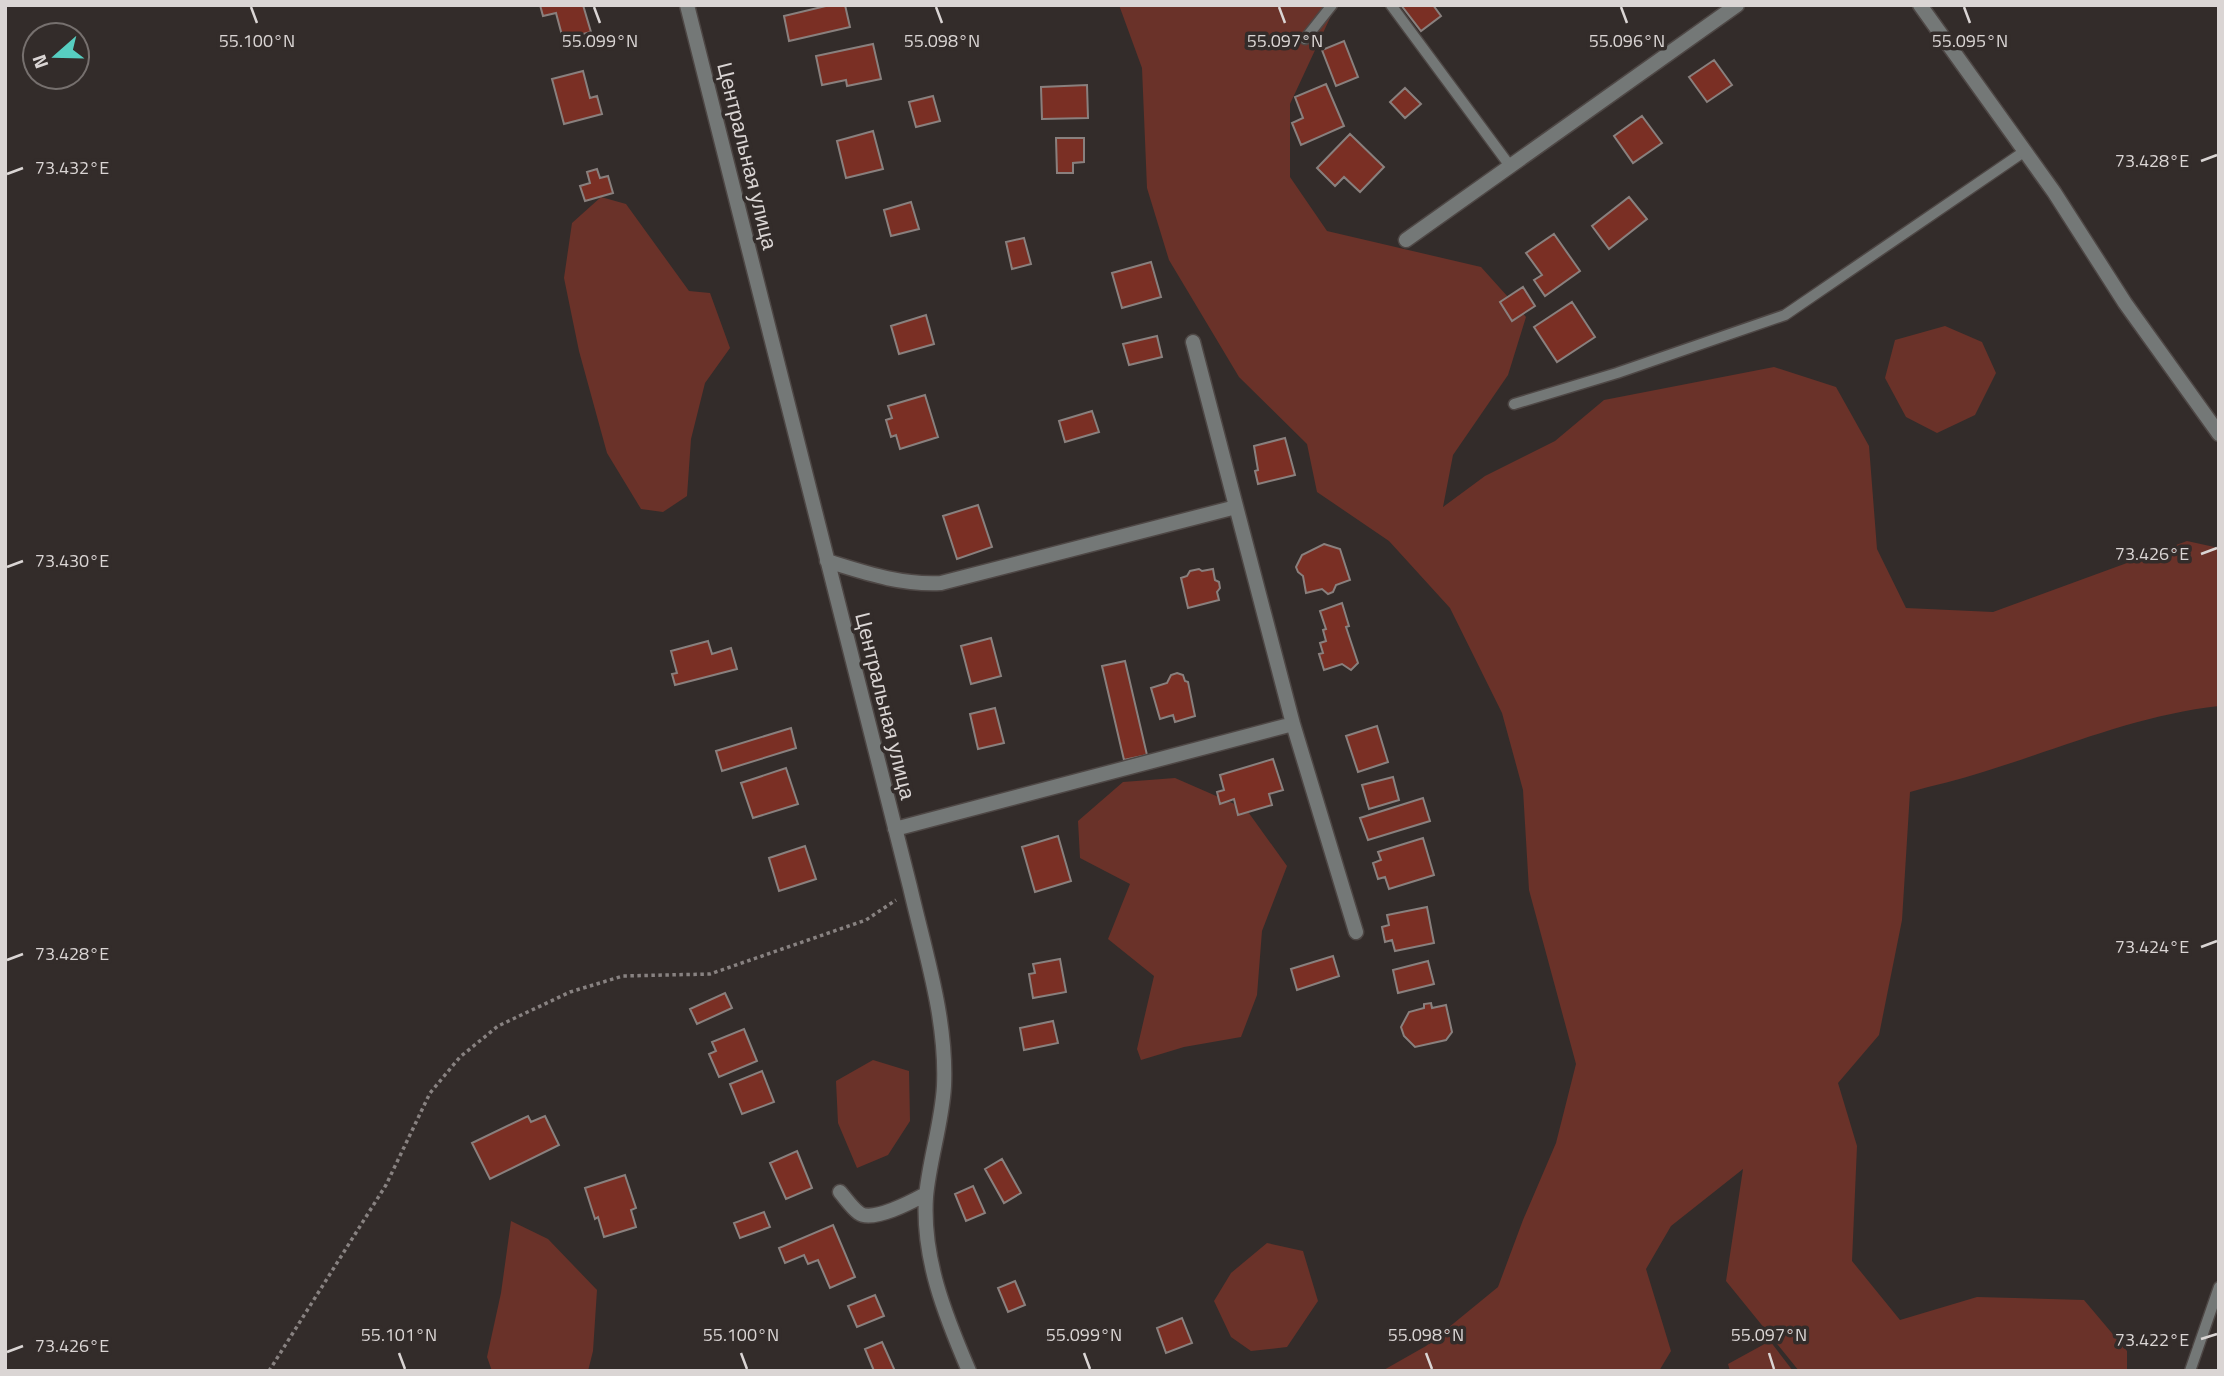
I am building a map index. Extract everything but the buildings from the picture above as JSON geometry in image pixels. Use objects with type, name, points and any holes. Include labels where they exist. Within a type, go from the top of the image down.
[{"type":"street","name":"Центральная улица","points":[[687,5],[910,887],[942,1027],[944,1086],[926,1195],[926,1238],[934,1279],[968,1371]]},
{"type":"street","points":[[1406,240],[1737,5]]},
{"type":"street","points":[[1920,5],[2054,191],[2125,303],[2219,434]]},
{"type":"street","points":[[1193,342],[1293,724],[1356,932]]},
{"type":"street","points":[[827,561],[886,580],[916,584],[941,583],[1236,507]]},
{"type":"street","points":[[895,829],[1293,724]]},
{"type":"street","points":[[840,1192],[860,1214],[868,1216],[904,1206],[926,1195]]},
{"type":"lane","points":[[1305,39],[1332,5]]},
{"type":"lane","points":[[1391,5],[1510,166]]},
{"type":"lane","points":[[1514,404],[1617,373],[1785,315],[2025,151]]},
{"type":"lane","points":[[2190,1371],[2219,1287]]},
{"type":"path","points":[[269,1371],[386,1185],[430,1093],[460,1057],[498,1026],[570,992],[623,976],[710,974],[866,920],[890,906],[910,887]]},
{"type":"shaded area","points":[[1119,5],[1336,5],[1290,104],[1290,177],[1327,231],[1481,267],[1526,317],[1508,375],[1453,455],[1443,507],[1485,476],[1555,441],[1604,400],[1774,367],[1836,387],[1869,446],[1877,549],[1906,608],[1993,612],[2187,541],[2219,548],[2219,706],[2158,717],[2100,733],[1974,775],[1910,792],[1902,920],[1879,1035],[1838,1083],[1857,1146],[1852,1261],[1900,1320],[1977,1297],[2084,1300],[2127,1351],[2127,1371],[1799,1371],[1726,1281],[1743,1169],[1671,1226],[1646,1269],[1671,1351],[1659,1371],[1382,1371],[1426,1346],[1498,1287],[1556,1143],[1576,1064],[1529,890],[1523,790],[1502,713],[1450,608],[1389,541],[1317,492],[1307,444],[1239,377],[1169,260],[1147,188],[1142,68]]},
{"type":"shaded area","points":[[601,197],[626,204],[689,291],[710,293],[730,348],[705,383],[691,439],[687,496],[663,512],[641,509],[607,453],[579,351],[564,278],[572,223]]},
{"type":"shaded area","points":[[1945,326],[1982,342],[1996,373],[1975,415],[1937,433],[1906,417],[1885,378],[1895,340]]},
{"type":"shaded area","points":[[1175,778],[1246,809],[1287,866],[1262,931],[1257,995],[1241,1037],[1184,1047],[1141,1060],[1137,1049],[1154,976],[1108,939],[1130,884],[1080,858],[1078,821],[1123,782]]},
{"type":"shaded area","points":[[873,1060],[909,1071],[910,1121],[888,1155],[857,1168],[838,1123],[836,1081]]},
{"type":"shaded area","points":[[511,1221],[548,1239],[597,1290],[593,1351],[588,1371],[492,1371],[487,1357],[501,1293]]},
{"type":"shaded area","points":[[1267,1243],[1303,1251],[1318,1301],[1287,1347],[1251,1351],[1231,1337],[1214,1301],[1231,1273]]},
{"type":"shaded area","points":[[1770,1341],[1793,1371],[1730,1371],[1728,1364]]}]
